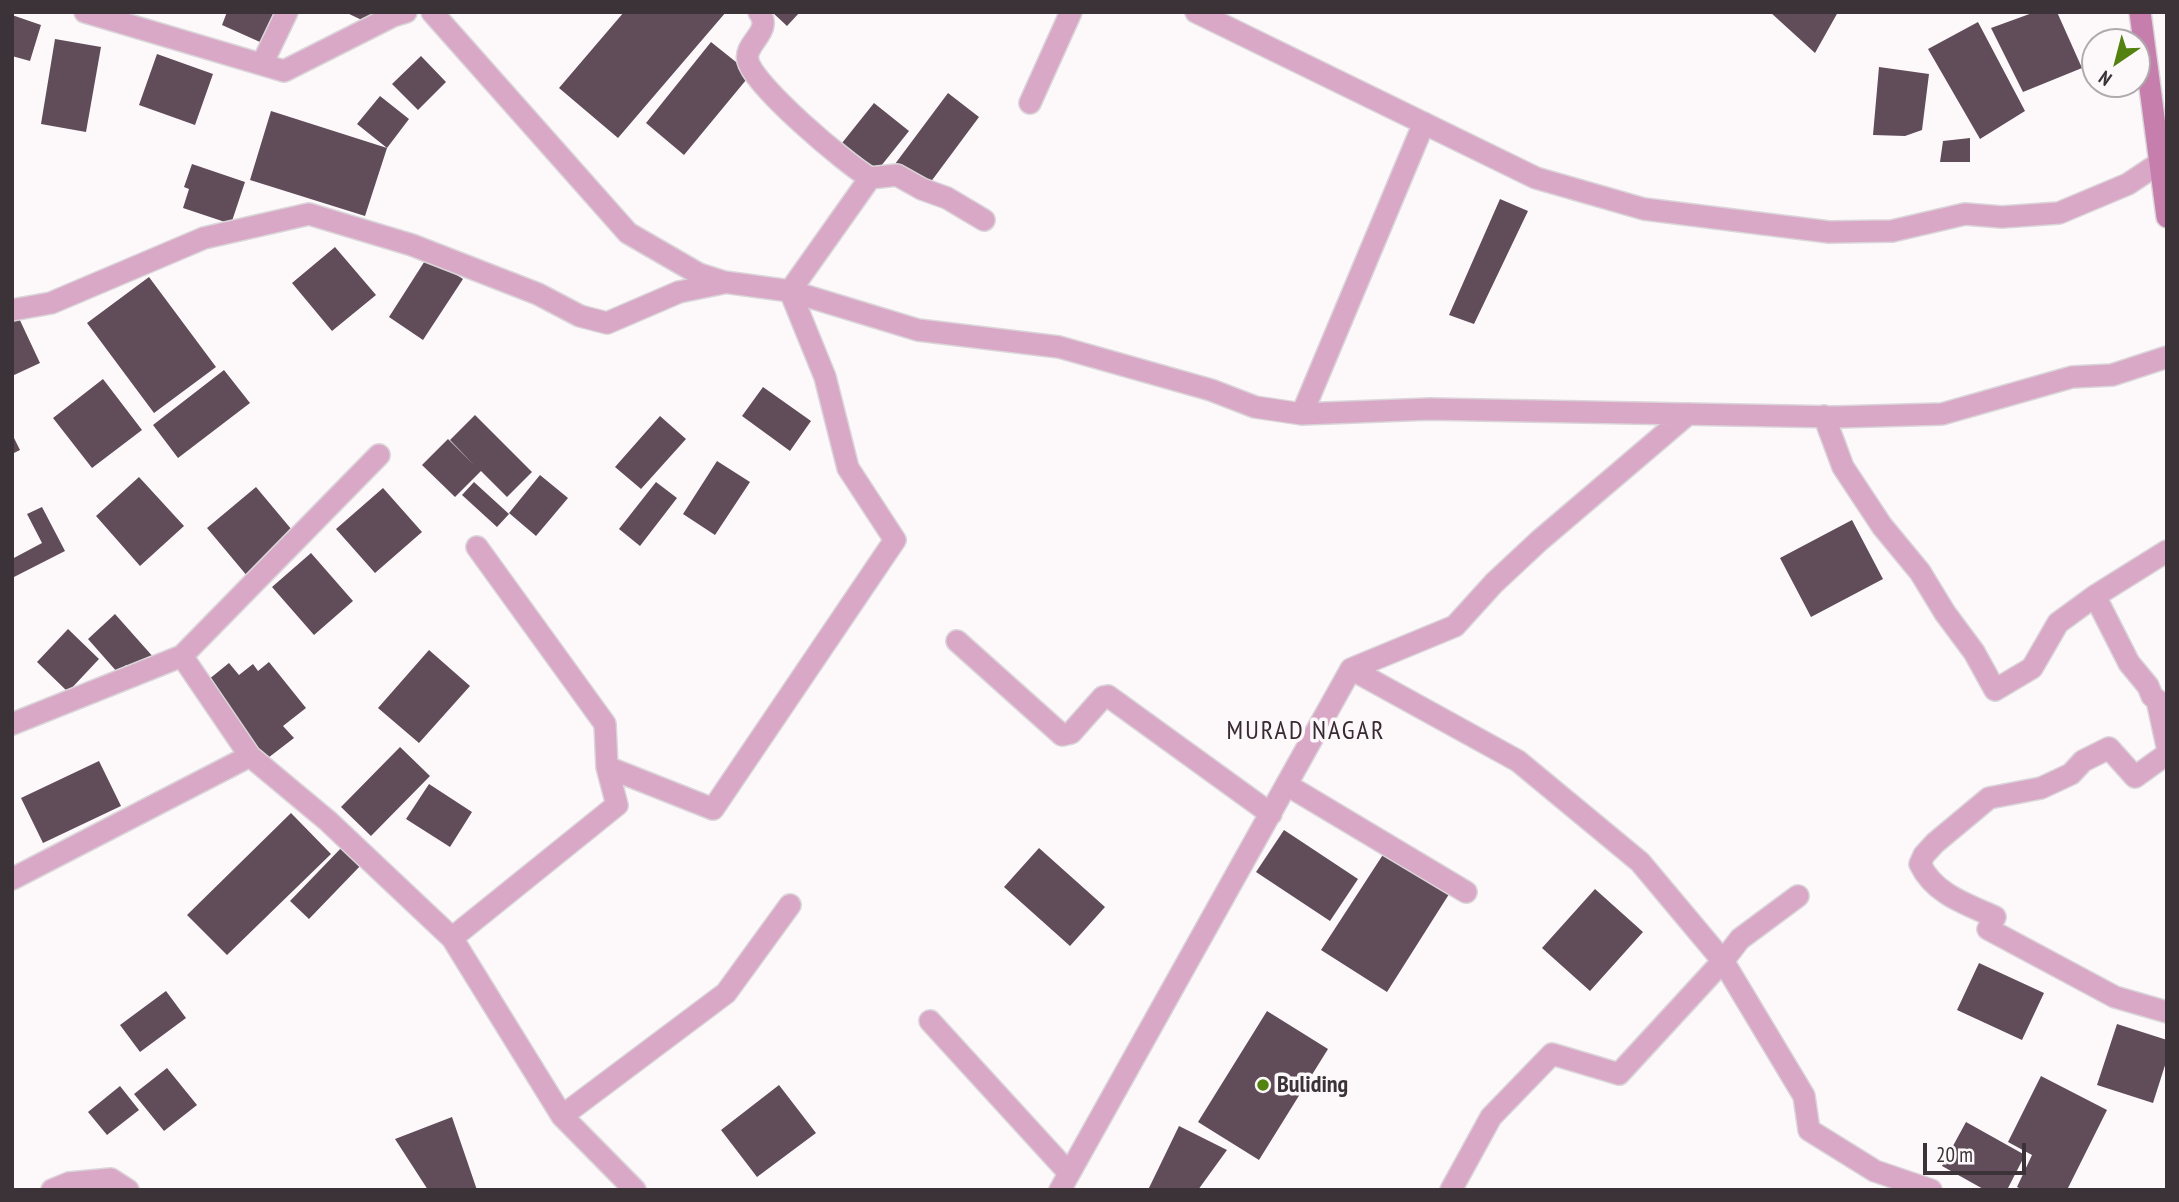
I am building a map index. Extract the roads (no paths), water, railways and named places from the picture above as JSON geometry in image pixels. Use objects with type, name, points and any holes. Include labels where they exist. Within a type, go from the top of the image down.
[{"type":"main road","points":[[2140,12],[2163,160],[2167,217]]},
{"type":"street","points":[[85,12],[285,71],[393,16],[406,12]]},
{"type":"street","points":[[262,64],[287,12]]},
{"type":"street","points":[[432,12],[628,233],[699,274],[724,282],[790,291],[918,330],[1059,347],[1211,390],[1255,407],[1302,414],[1430,408],[1824,416],[1942,414],[2072,377],[2112,375],[2167,357]]},
{"type":"street","points":[[759,12],[764,22],[747,55],[748,63],[756,76],[847,163],[870,178],[897,175],[947,198],[984,220]]},
{"type":"street","points":[[1030,103],[1071,12]]},
{"type":"street","points":[[1196,12],[1536,178],[1644,209],[1829,232],[1892,231],[1965,214],[2002,217],[2059,213],[2127,184],[2163,160]]},
{"type":"street","points":[[1302,414],[1424,123]]},
{"type":"street","points":[[790,291],[870,178]]},
{"type":"street","points":[[12,310],[51,303],[204,238],[309,214],[412,245],[538,294],[580,316],[607,323],[679,292],[724,282]]},
{"type":"street","points":[[607,767],[713,808],[895,540],[848,468],[825,377],[790,291]]},
{"type":"street","points":[[930,1021],[1065,1181],[1351,668],[1455,626],[1494,583],[1539,541],[1688,414]]},
{"type":"street","points":[[1824,416],[1843,467],[1882,526],[1920,572],[1945,613],[1974,652],[1994,690],[2032,668],[2058,623],[2095,596],[2167,551]]},
{"type":"street","points":[[12,724],[182,656],[379,455]]},
{"type":"street","points":[[452,938],[617,805],[607,767],[606,724],[477,547]]},
{"type":"street","points":[[2095,596],[2129,663],[2157,700],[2167,746]]},
{"type":"street","points":[[957,641],[1062,735],[1071,733],[1103,696],[1108,696],[1271,814]]},
{"type":"street","points":[[182,656],[250,756],[328,821],[452,938],[562,1116],[630,1188]]},
{"type":"street","points":[[1351,668],[1518,761],[1640,862],[1723,961],[1804,1096],[1809,1130],[1875,1171],[1931,1190]]},
{"type":"street","points":[[2167,754],[2136,777],[2109,748],[2083,761],[2071,774],[2041,788],[1989,798],[1935,843],[1920,864],[1926,878],[1938,889],[1995,917],[1988,929],[2115,997],[2167,1012]]},
{"type":"street","points":[[12,879],[250,756]]},
{"type":"street","points":[[1287,785],[1466,892]]},
{"type":"street","points":[[1451,1190],[1491,1117],[1552,1054],[1619,1074],[1740,939],[1798,896]]},
{"type":"street","points":[[562,1116],[726,993],[790,905]]},
{"type":"street","points":[[52,1190],[69,1183],[111,1179],[128,1190]]},
{"type":"place","name":"Buliding","points":[[1263,1085]]},
{"type":"district","name":"MURAD NAGAR","points":[[1306,732]]}]
